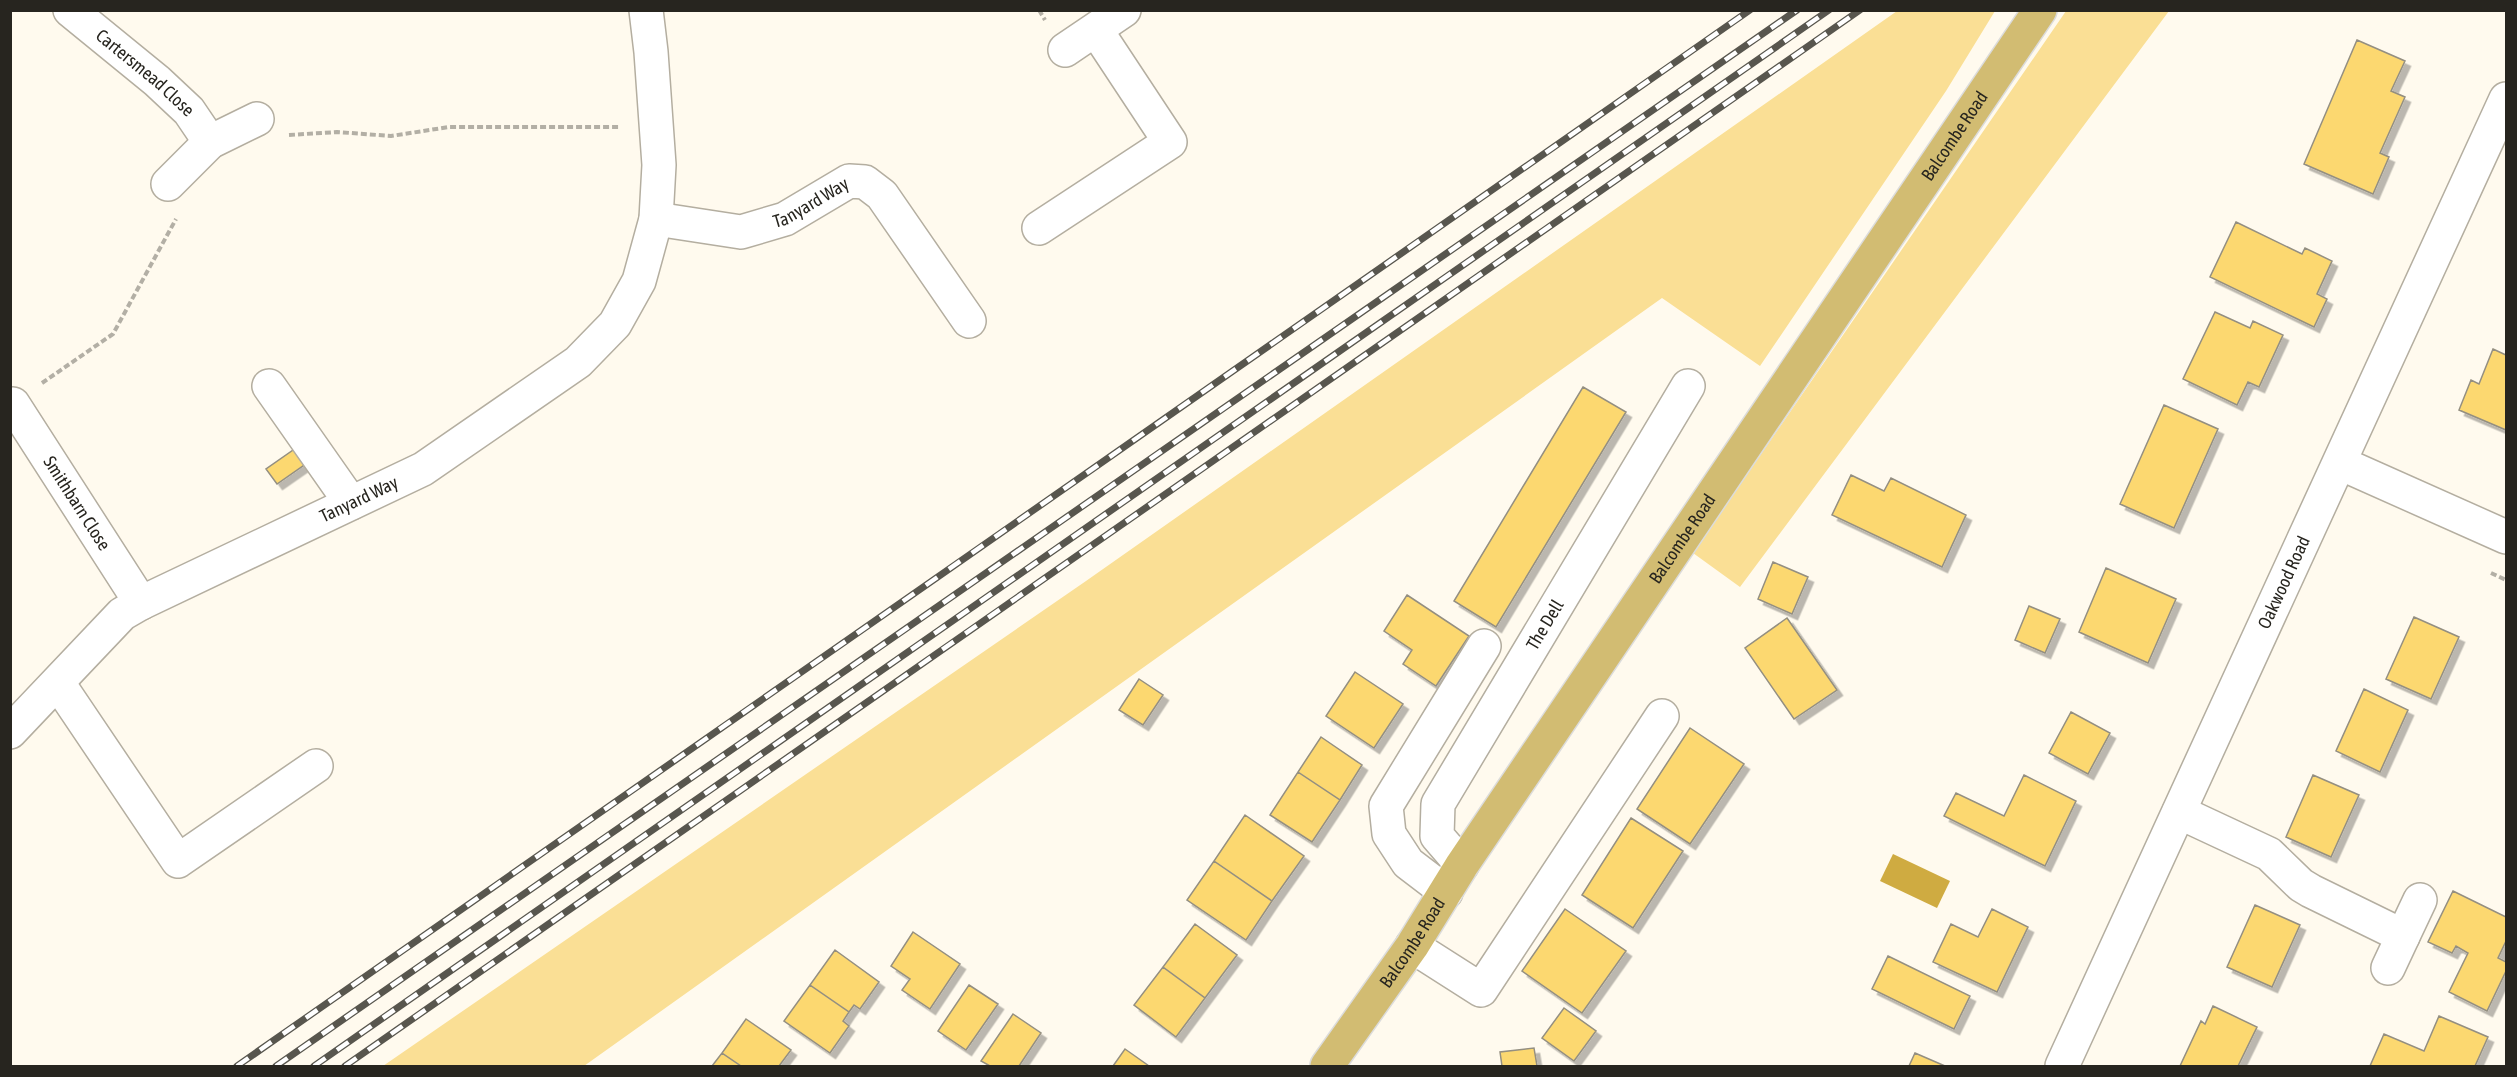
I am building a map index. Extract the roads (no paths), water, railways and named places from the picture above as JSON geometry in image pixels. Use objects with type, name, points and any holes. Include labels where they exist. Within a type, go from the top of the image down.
[{"type":"main road","name":"Balcombe Road","points":[[1327,1066],[1412,946],[1454,878],[2040,10]]},
{"type":"street","name":"Cartersmead Close","points":[[70,10],[181,103],[210,142]]},
{"type":"street","name":"Tanyard Way","points":[[10,732],[122,614],[423,469],[578,362],[615,324],[639,281],[656,219],[659,165],[646,10]]},
{"type":"street","points":[[1065,50],[1124,10]]},
{"type":"street","points":[[1039,228],[1170,142],[1096,30]]},
{"type":"street","name":"Oakwood Road","points":[[2062,1066],[2506,99]]},
{"type":"street","points":[[168,184],[210,142],[257,119]]},
{"type":"street","name":"Tanyard Way","points":[[656,219],[741,232],[785,219],[849,181],[865,182],[882,195],[969,321]]},
{"type":"street","points":[[269,386],[351,503]]},
{"type":"street","name":"The Dell","points":[[1454,878],[1437,836],[1438,804],[1688,386]]},
{"type":"street","name":"Smithbarn Close","points":[[13,404],[141,603]]},
{"type":"street","points":[[2340,463],[2506,537]]},
{"type":"street","points":[[1454,878],[1408,863],[1389,834],[1386,806],[1484,646]]},
{"type":"street","points":[[58,682],[178,861],[316,765]]},
{"type":"street","points":[[1412,946],[1481,990],[1662,716]]},
{"type":"street","points":[[2179,812],[2269,854],[2301,885],[2403,936]]},
{"type":"street","points":[[2388,968],[2420,900]]},
{"type":"railway","points":[[237,1066],[1750,10]]},
{"type":"railway","points":[[276,1066],[1797,10]]},
{"type":"railway","points":[[314,1066],[1829,10]]},
{"type":"railway","points":[[345,1066],[1860,10]]}]
